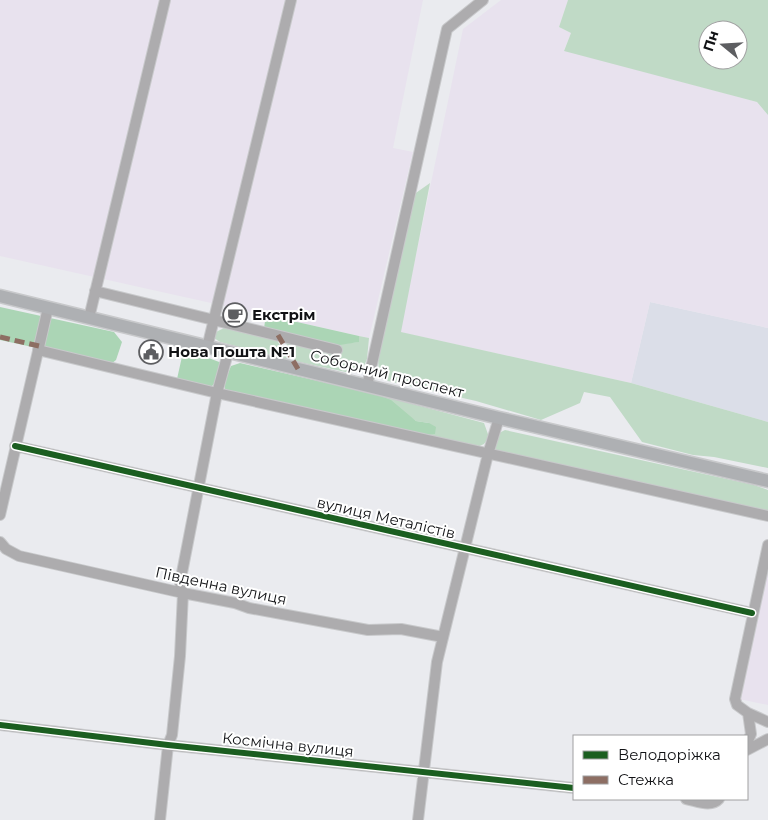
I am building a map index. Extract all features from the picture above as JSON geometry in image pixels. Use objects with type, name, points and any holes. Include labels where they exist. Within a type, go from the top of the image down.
[{"type":"main road","name":"Соборний проспект","points":[[0,296],[207,348],[768,481]]},
{"type":"street","points":[[89,318],[165,0]]},
{"type":"street","points":[[207,348],[291,0]]},
{"type":"street","points":[[367,386],[447,29],[483,0]]},
{"type":"street","points":[[96,292],[337,350]]},
{"type":"street","points":[[0,515],[48,308]]},
{"type":"street","points":[[38,350],[217,393],[768,516]]},
{"type":"street","points":[[160,820],[168,745],[172,735],[180,656],[183,593],[180,583],[217,393],[228,353]]},
{"type":"street","points":[[418,820],[437,662],[488,454],[499,418]]},
{"type":"street","name":"вулиця Металістів","points":[[15,446],[752,613]]},
{"type":"street","name":"Південна вулиця","points":[[0,542],[6,549],[19,556],[183,593],[368,630],[401,629],[443,637]]},
{"type":"street","points":[[768,545],[735,699],[737,705],[748,713],[768,722]]},
{"type":"street","points":[[748,713],[752,734],[748,741]]},
{"type":"street","name":"Космічна вулиця","points":[[0,725],[168,745],[573,788]]},
{"type":"street","points":[[748,749],[768,739]]},
{"type":"street","points":[[690,800],[707,804],[718,800]]},
{"type":"shaded area","points":[[0,0],[423,0],[393,148],[413,152],[369,338],[0,256]]},
{"type":"shaded area","points":[[501,0],[568,0],[559,27],[571,33],[564,50],[757,102],[768,115],[768,328],[650,302],[631,383],[400,332],[463,29]]},
{"type":"shaded area","points":[[650,302],[768,328],[768,422],[631,383]]},
{"type":"shaded area","points":[[766,570],[768,570],[768,705],[739,699]]},
{"type":"green space","points":[[568,0],[768,0],[768,115],[757,102],[564,51],[571,33],[559,27]]},
{"type":"green space","points":[[430,183],[401,332],[631,383],[768,422],[768,468],[714,457],[693,455],[642,442],[610,397],[584,392],[580,403],[541,420],[476,401],[388,381],[381,374],[378,362],[379,348],[413,195]]},
{"type":"green space","points":[[0,307],[114,332],[122,342],[116,360],[111,364],[0,340]]},
{"type":"green space","points":[[266,315],[359,336],[359,342],[333,346],[264,328]]},
{"type":"green space","points":[[224,328],[277,340],[287,359],[220,342],[214,338],[216,332]]},
{"type":"green space","points":[[359,336],[369,338],[367,359],[363,368],[350,373],[295,361],[286,343],[340,355],[342,352],[340,344],[358,342]]},
{"type":"green space","points":[[183,352],[203,356],[222,363],[216,382],[210,388],[177,379]]},
{"type":"green space","points":[[240,363],[375,394],[391,400],[416,421],[429,423],[436,427],[435,434],[423,435],[231,393],[225,389],[224,383],[231,366]]},
{"type":"green space","points":[[375,394],[484,423],[489,437],[484,444],[477,447],[423,435],[429,423],[416,421]]},
{"type":"green space","points":[[505,430],[754,485],[768,490],[768,513],[492,453],[497,434]]},
{"type":"marked path","points":[[278,335],[298,369]]},
{"type":"marked path","points":[[0,337],[39,346]]},
{"type":"cycle path","points":[[15,446],[752,613]]},
{"type":"cycle path","points":[[0,725],[168,745],[573,788]]},
{"type":"place","name":"Екстрім","points":[[235,315]]},
{"type":"place","name":"Нова Пошта №1","points":[[151,352]]}]
